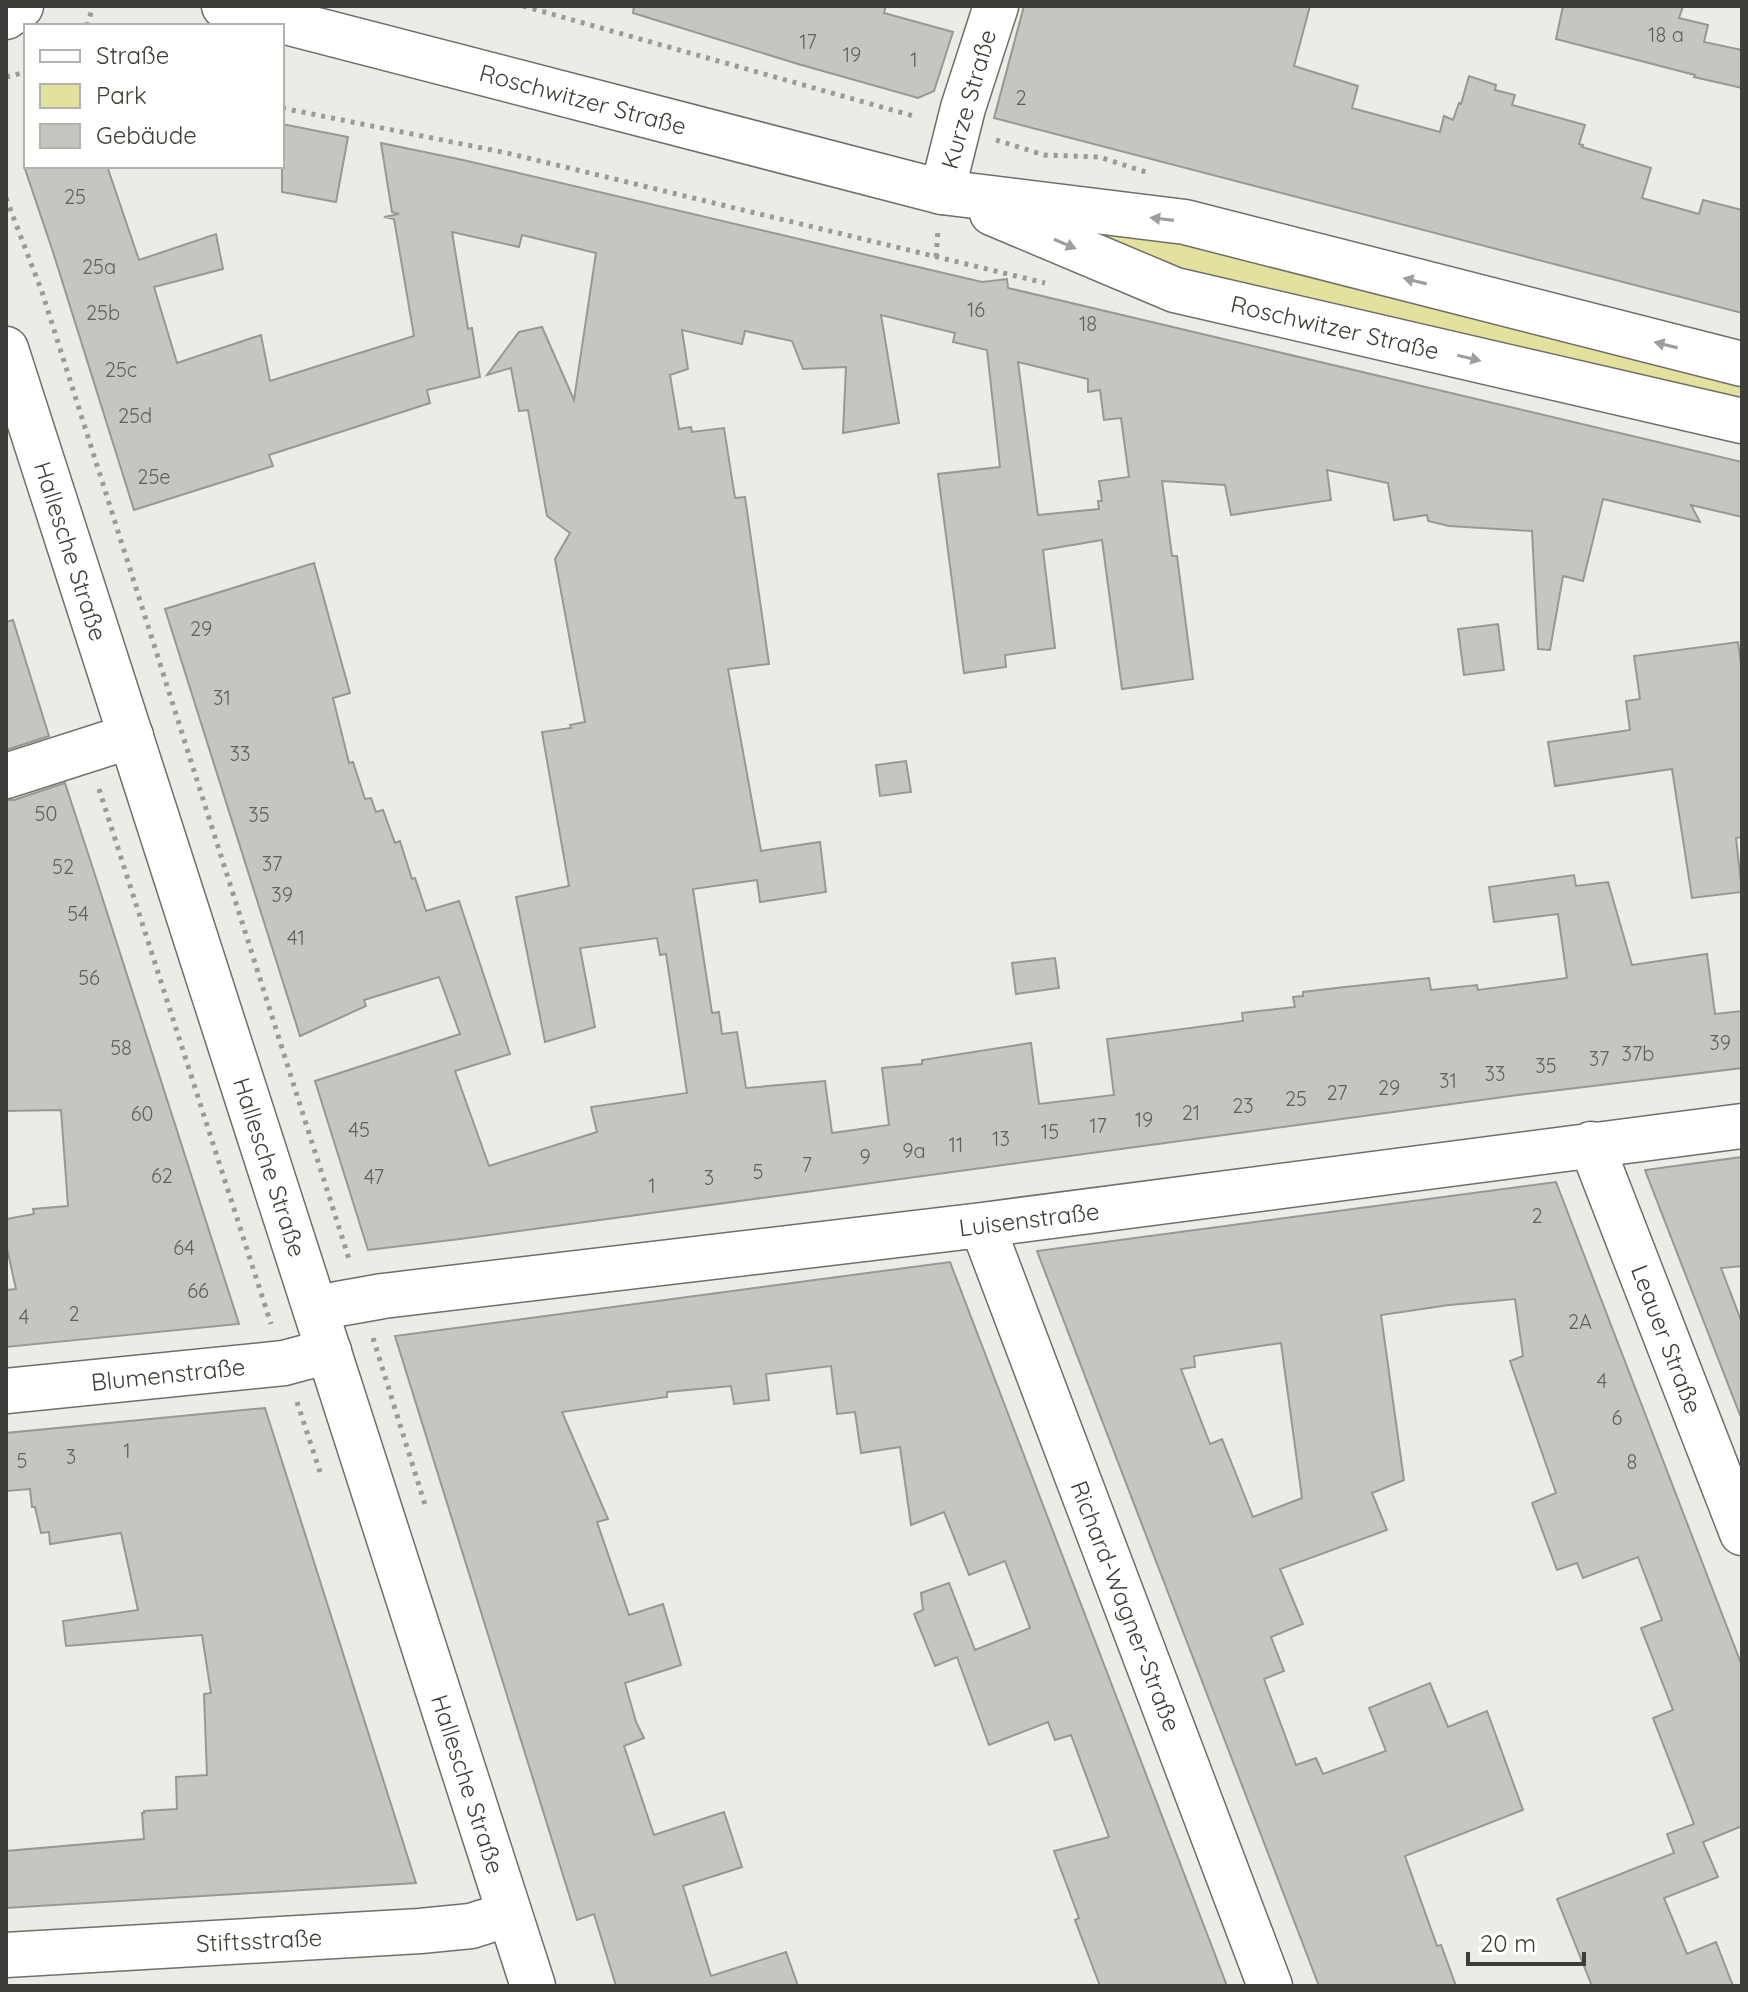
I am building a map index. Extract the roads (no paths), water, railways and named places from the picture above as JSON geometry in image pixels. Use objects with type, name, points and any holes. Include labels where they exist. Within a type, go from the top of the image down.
[{"type":"main road","points":[[6,17],[21,6]]},
{"type":"main road","name":"Roschwitzer Straße","points":[[224,6],[942,192],[1185,222],[1742,364]]},
{"type":"main road","name":"Kurze Straße","points":[[942,192],[963,108],[996,6]]},
{"type":"main road","name":"Roschwitzer Straße","points":[[942,192],[1175,290],[1742,421]]},
{"type":"main road","name":"Hallesche Straße","points":[[6,349],[533,1986]]},
{"type":"main road","points":[[6,776],[131,736]]},
{"type":"main road","name":"Luisenstraße","points":[[316,1311],[361,1299],[982,1225],[1742,1126]]},
{"type":"main road","name":"Leauer Straße","points":[[1591,1144],[1742,1533]]},
{"type":"main road","name":"Richard-Wagner-Straße","points":[[982,1225],[1270,1986]]},
{"type":"main road","name":"Blumenstraße","points":[[6,1391],[284,1363],[329,1351]]},
{"type":"main road","name":"Stiftsstraße","points":[[6,1955],[420,1931],[471,1926],[509,1914]]}]
